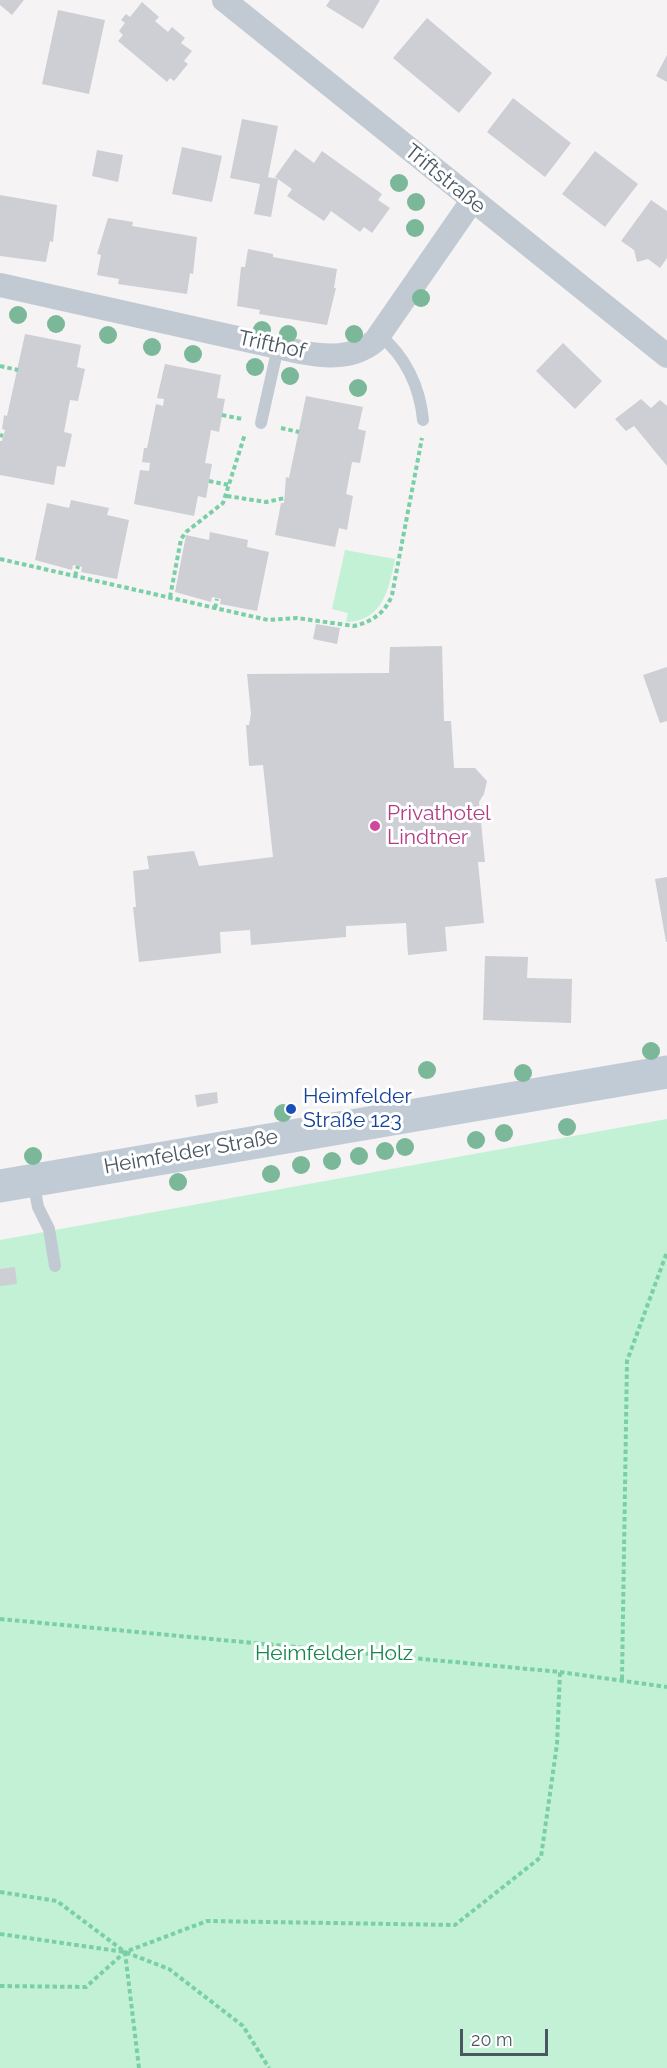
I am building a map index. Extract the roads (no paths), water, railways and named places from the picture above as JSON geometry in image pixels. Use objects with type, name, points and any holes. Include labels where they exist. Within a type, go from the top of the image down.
[{"type":"street","name":"Triftstraße","points":[[224,0],[667,356]]},
{"type":"street","name":"Trifthof","points":[[0,285],[278,347],[314,354],[346,355],[366,348],[379,335],[472,201]]},
{"type":"street","name":"Heimfelder Straße","points":[[0,1185],[667,1072]]},
{"type":"lane","points":[[379,335],[396,351],[412,378],[422,403],[423,420]]},
{"type":"lane","points":[[261,423],[278,347]]},
{"type":"lane","points":[[32,1180],[38,1207],[49,1229],[55,1266]]},
{"type":"place","name":"Privathotel Lindtner","points":[[375,826]]},
{"type":"place","name":"Heimfelder Straße 123","points":[[291,1109]]},
{"type":"park label","name":"Heimfelder Holz","points":[[334,1654]]}]
